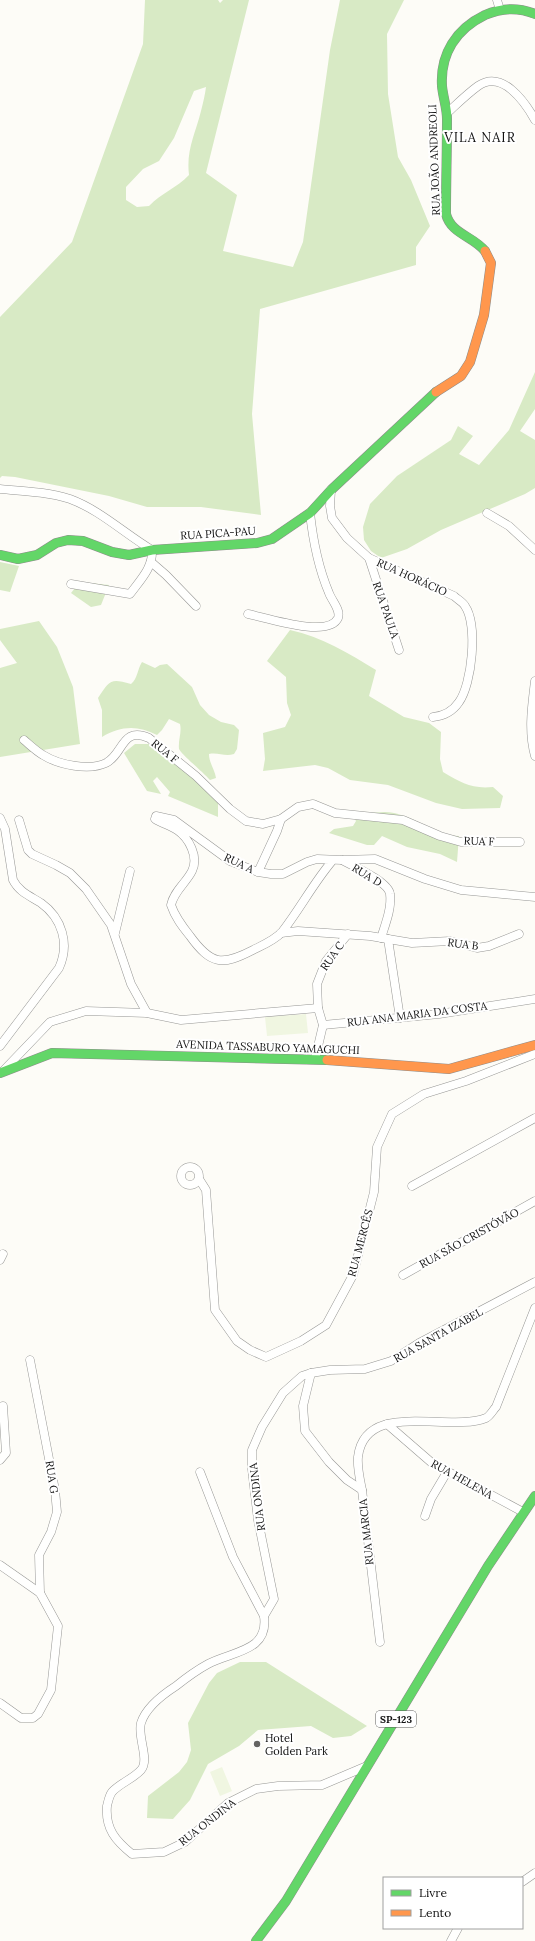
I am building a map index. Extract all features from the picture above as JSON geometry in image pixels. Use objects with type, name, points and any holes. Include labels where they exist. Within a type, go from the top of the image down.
[{"type":"street","points":[[497,0],[500,10]]},
{"type":"street","name":"RUA JOÃO ANDREOLI","points":[[320,502],[435,393],[461,376],[470,362],[484,315],[491,263],[487,254],[480,245],[455,230],[448,222],[446,214],[447,113],[442,83],[445,54],[457,33],[477,18],[500,10],[518,9],[535,14]]},
{"type":"street","points":[[447,113],[479,85],[494,82],[508,86],[526,104],[535,120]]},
{"type":"street","points":[[0,488],[47,494],[70,499],[94,511],[134,540],[152,550],[152,562],[130,594],[71,584]]},
{"type":"street","name":"RUA PAULA","points":[[331,490],[330,506],[332,518],[347,538],[369,558],[399,650]]},
{"type":"street","name":"RUA PICA-PAU","points":[[0,555],[18,559],[37,554],[56,543],[68,540],[83,541],[112,552],[129,555],[152,550],[257,543],[272,539],[310,513],[320,502]]},
{"type":"street","points":[[248,614],[309,627],[326,627],[334,623],[338,618],[338,612],[329,594],[317,560],[310,513]]},
{"type":"street","points":[[487,513],[509,526],[535,550]]},
{"type":"street","name":"RUA HORÁCIO","points":[[369,558],[454,596],[465,606],[470,618],[473,641],[468,683],[458,703],[444,714],[433,717]]},
{"type":"street","points":[[152,562],[196,606]]},
{"type":"street","points":[[535,681],[530,725],[532,745],[535,756]]},
{"type":"street","name":"RUA F","points":[[24,740],[43,755],[52,759],[83,767],[97,766],[107,763],[124,742],[132,736],[140,735],[149,738],[196,776],[230,809],[246,821],[263,824],[281,819],[298,807],[313,804],[335,813],[403,820],[440,836],[461,842],[520,842]]},
{"type":"street","name":"RUA A","points":[[281,933],[268,942],[236,959],[222,960],[210,958],[203,953],[174,915],[171,905],[179,888],[192,871],[195,862],[193,849],[178,831],[155,819],[156,816],[174,820],[230,861],[258,872],[283,874],[306,862],[316,859],[375,859],[425,879],[461,890],[535,897]]},
{"type":"street","points":[[0,818],[4,829],[13,880],[16,886],[42,904],[59,921],[64,933],[64,957],[59,968],[0,1046]]},
{"type":"street","points":[[258,872],[281,819]]},
{"type":"street","points":[[19,820],[28,850],[32,854],[70,873],[86,889],[112,925],[131,984],[147,1013]]},
{"type":"street","points":[[281,933],[322,873],[333,860]]},
{"type":"street","name":"RUA D","points":[[342,860],[377,879],[387,887],[390,894],[389,911],[384,938],[400,1018]]},
{"type":"street","points":[[115,934],[130,871]]},
{"type":"street","name":"RUA B","points":[[281,933],[298,931],[348,934],[412,943],[450,941],[477,948],[489,946],[519,934]]},
{"type":"street","name":"RUA C","points":[[323,1025],[318,1008],[317,984],[320,972],[348,934]]},
{"type":"street","name":"RUA ANA MARIA DA COSTA","points":[[323,1025],[439,1014],[535,999]]},
{"type":"street","points":[[1,1073],[50,1022],[86,1011],[147,1013],[181,1020],[318,1008]]},
{"type":"street","points":[[315,1059],[323,1025]]},
{"type":"street","name":"AVENIDA TASSABURO YAMAGUCHI","points":[[1,1073],[52,1053],[315,1059],[449,1068],[535,1045]]},
{"type":"street","name":"RUA MERCÊS","points":[[199,1179],[206,1190],[215,1310],[237,1341],[266,1358],[301,1341],[326,1325],[353,1275],[374,1192],[377,1146],[392,1114],[424,1094],[466,1081],[535,1054]]},
{"type":"street","points":[[412,1186],[535,1118]]},
{"type":"street","name":"RUA SÃO CRISTÓVÃO","points":[[403,1275],[535,1201]]},
{"type":"street","name":"RUA SANTA IZABEL","points":[[312,1373],[330,1370],[365,1369],[391,1361],[419,1343],[535,1282]]},
{"type":"street","points":[[362,1490],[358,1458],[362,1442],[378,1426],[396,1422],[468,1422],[487,1418],[496,1407],[535,1308]]},
{"type":"street","name":"RUA G","points":[[30,1360],[55,1490],[57,1512],[51,1532],[39,1555],[40,1593]]},
{"type":"street","name":"RUA MARCIA","points":[[312,1373],[304,1406],[305,1431],[329,1462],[348,1480],[362,1490],[380,1642]]},
{"type":"street","name":"RUA ONDINA","points":[[312,1373],[302,1376],[283,1393],[262,1427],[252,1450],[252,1469],[258,1520],[274,1599],[264,1616],[265,1623],[262,1634],[258,1641],[251,1647],[208,1664],[175,1686],[148,1709],[141,1722],[139,1732],[145,1764],[142,1770],[112,1793],[108,1802],[108,1823],[112,1834],[119,1843],[132,1854],[164,1852],[185,1842],[228,1803],[256,1790],[278,1786],[322,1785],[368,1765]]},
{"type":"street","points":[[0,1460],[6,1453],[3,1406]]},
{"type":"street","name":"RUA HELENA","points":[[387,1424],[432,1463],[523,1512]]},
{"type":"street","points":[[200,1472],[233,1557],[264,1616]]},
{"type":"street","points":[[425,1516],[431,1499],[447,1472]]},
{"type":"street","name":"SP-123","points":[[256,1941],[286,1900],[488,1566],[535,1496]]},
{"type":"street","points":[[0,1565],[40,1593],[58,1626],[51,1690],[38,1714],[33,1718],[21,1718],[0,1703]]},
{"type":"street","points":[[523,1881],[535,1873]]},
{"type":"street","points":[[451,1941],[457,1929]]},
{"type":"green space","points":[[145,0],[218,0],[220,3],[223,0],[249,0],[206,173],[237,195],[223,251],[293,267],[303,242],[330,50],[340,0],[404,0],[387,34],[388,94],[398,157],[411,180],[430,226],[416,247],[416,265],[260,309],[252,414],[261,515],[201,507],[147,507],[109,496],[15,477],[2,476],[0,478],[0,317],[72,242],[143,44]],"holes":[[[206,87],[190,150],[188,166],[189,175],[149,206],[137,207],[126,200],[126,187],[143,169],[159,161],[174,138],[194,91]]]},
{"type":"green space","points":[[535,372],[535,409],[520,431],[535,440],[535,488],[525,494],[441,530],[407,549],[381,558],[371,551],[364,540],[363,527],[370,504],[397,476],[451,440],[458,426],[473,436],[459,454],[479,465],[509,430]]},
{"type":"green space","points":[[0,562],[19,566],[10,592],[0,590]]},
{"type":"green space","points":[[80,582],[109,585],[101,605],[91,607],[71,593]]},
{"type":"green space","points":[[39,621],[57,647],[73,687],[80,744],[0,757],[0,668],[17,663],[0,640],[0,629]]},
{"type":"green space","points":[[290,630],[324,641],[376,670],[369,696],[404,717],[429,723],[441,732],[440,759],[443,772],[473,786],[493,787],[503,796],[500,808],[462,809],[436,803],[388,785],[350,780],[328,768],[315,765],[263,771],[265,759],[263,733],[285,727],[291,715],[287,703],[286,677],[267,661]]},
{"type":"green space","points":[[142,662],[155,668],[160,665],[167,664],[192,687],[200,705],[209,715],[221,722],[234,725],[239,730],[237,749],[234,754],[209,754],[216,778],[210,780],[179,749],[181,730],[180,724],[169,719],[157,735],[136,728],[129,728],[109,733],[102,737],[102,710],[98,698],[105,687],[111,682],[119,681],[131,684],[135,679]]},
{"type":"green space","points":[[135,744],[150,744],[218,792],[218,817],[168,796],[170,792],[157,777],[153,781],[161,794],[147,791],[124,753]]},
{"type":"green space","points":[[351,812],[394,813],[402,815],[442,833],[459,836],[457,862],[440,854],[407,847],[382,836],[374,845],[367,845],[329,833],[334,829],[353,826],[356,821]]},
{"type":"green space","points":[[306,1014],[308,1033],[267,1036],[265,1017]]},
{"type":"green space","points":[[240,1662],[266,1662],[367,1726],[351,1736],[333,1738],[311,1726],[258,1730],[239,1746],[208,1764],[190,1800],[173,1819],[147,1818],[148,1796],[179,1772],[187,1762],[191,1750],[188,1723],[209,1683],[217,1673]]},
{"type":"green space","points":[[222,1767],[232,1791],[220,1796],[210,1772]]},
{"type":"traffic: fast","points":[[485,251],[475,242],[457,231],[449,221],[446,214],[447,119],[442,86],[444,63],[447,53],[458,35],[485,15],[510,9],[522,10],[535,14]]},
{"type":"traffic: fast","points":[[0,555],[18,559],[37,555],[56,543],[68,540],[83,541],[112,552],[129,555],[152,550],[257,543],[272,539],[310,513],[331,490],[436,392]]},
{"type":"traffic: fast","points":[[0,1073],[52,1053],[327,1060]]},
{"type":"traffic: fast","points":[[256,1941],[286,1901],[488,1566],[535,1496]]},
{"type":"traffic: slow","points":[[436,392],[461,376],[470,362],[484,315],[491,263],[485,251]]},
{"type":"traffic: slow","points":[[327,1060],[449,1069],[535,1045]]},
{"type":"place","name":"Hotel Golden Park","points":[[257,1744]]},
{"type":"district","name":"VILA NAIR","points":[[480,137]]}]
